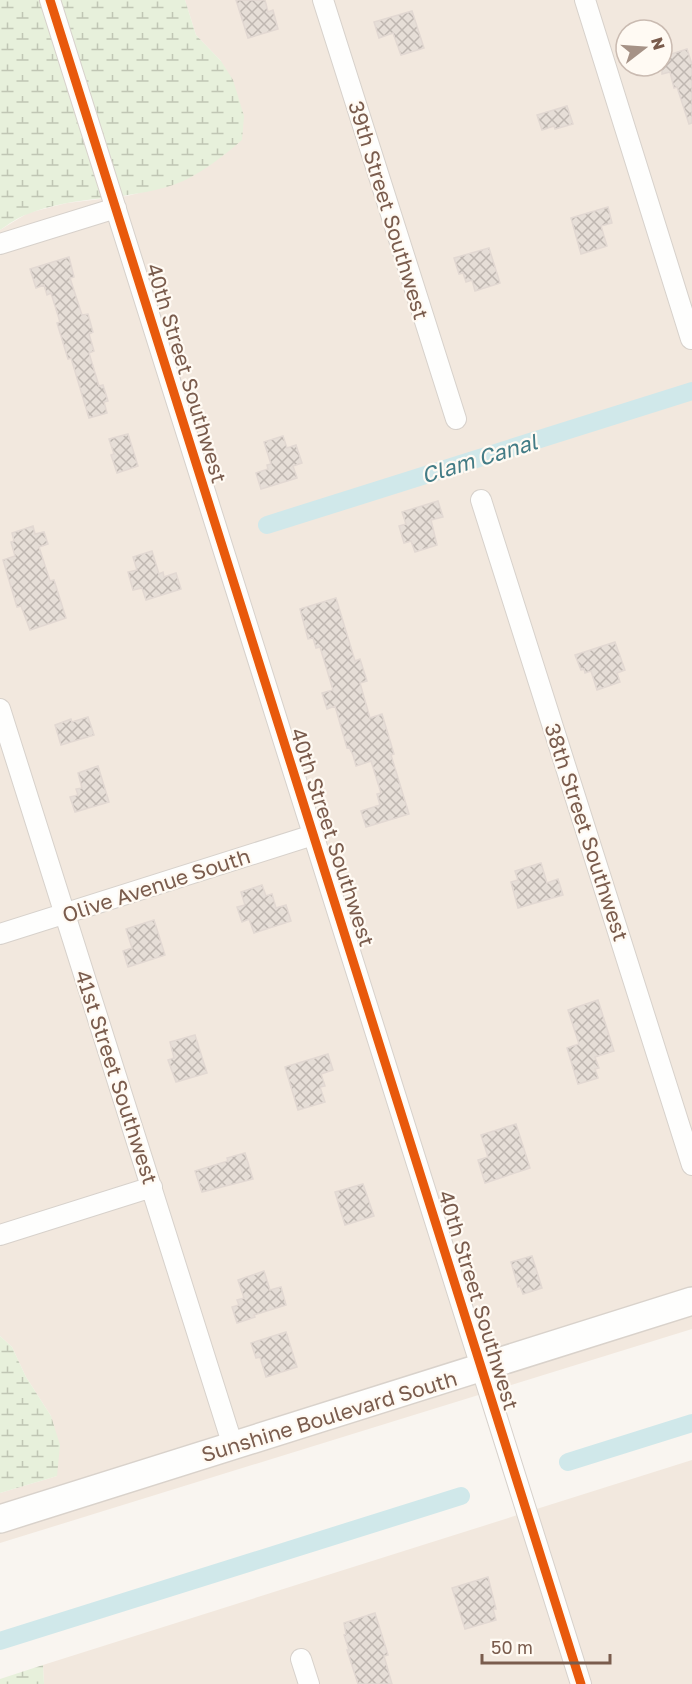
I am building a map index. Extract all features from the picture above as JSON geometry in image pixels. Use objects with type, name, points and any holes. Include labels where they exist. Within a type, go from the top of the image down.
[{"type":"street","name":"40th Street Southwest","points":[[50,0],[581,1684]]},
{"type":"street","name":"39th Street Southwest","points":[[323,0],[456,419]]},
{"type":"street","points":[[585,0],[692,339]]},
{"type":"street","points":[[0,244],[116,208]]},
{"type":"street","name":"38th Street Southwest","points":[[481,500],[692,1165]]},
{"type":"street","name":"41st Street Southwest","points":[[0,709],[233,1446]]},
{"type":"street","name":"Olive Avenue South","points":[[0,934],[313,835]]},
{"type":"street","points":[[0,1235],[152,1187]]},
{"type":"street","name":"Sunshine Boulevard South","points":[[0,1519],[692,1301]]},
{"type":"street","points":[[301,1659],[309,1684]]},
{"type":"shaded area","points":[[185,0],[692,0],[692,1292],[0,1510],[0,1493],[57,1476],[51,1416],[26,1377],[12,1347],[0,1336],[0,230],[28,213],[67,203],[127,196],[174,184],[221,61],[196,35]]},
{"type":"shaded area","points":[[692,1310],[692,1329],[0,1543],[0,1529]]},
{"type":"shaded area","points":[[692,1460],[692,1684],[44,1684],[43,1665]]},
{"type":"green space","points":[[0,0],[185,0],[196,35],[221,61],[233,80],[244,116],[242,140],[201,171],[173,185],[137,194],[46,208],[21,217],[0,230]]},
{"type":"green space","points":[[0,1336],[12,1347],[26,1377],[51,1416],[60,1445],[57,1476],[0,1493]]},
{"type":"green space","points":[[43,1665],[44,1684],[0,1684],[0,1679]]},
{"type":"building","points":[[236,0],[265,0],[268,12],[273,10],[278,29],[248,38]]},
{"type":"building","points":[[412,11],[424,48],[401,55],[393,33],[379,38],[374,22]]},
{"type":"building","points":[[687,49],[692,64],[692,123],[689,124],[677,87],[674,88],[672,78],[674,78],[674,53]]},
{"type":"building","points":[[567,106],[573,124],[542,130],[537,115]]},
{"type":"building","points":[[608,207],[612,223],[601,226],[607,246],[581,254],[571,218]]},
{"type":"building","points":[[489,248],[500,283],[475,291],[472,280],[466,282],[463,273],[459,274],[454,258]]},
{"type":"building","points":[[69,257],[74,277],[70,278],[82,315],[88,314],[93,332],[89,334],[94,351],[89,353],[99,386],[103,385],[108,401],[104,402],[107,413],[89,418],[71,358],[68,359],[57,323],[60,322],[51,293],[47,295],[44,285],[36,288],[30,269]]},
{"type":"building","points":[[128,434],[138,466],[117,473],[109,439]]},
{"type":"building","points":[[283,436],[287,448],[296,445],[302,463],[293,466],[297,478],[261,489],[256,473],[268,469],[267,465],[271,464],[264,442]]},
{"type":"building","points":[[438,501],[443,517],[431,520],[437,545],[415,552],[411,541],[404,543],[399,526],[406,524],[402,512]]},
{"type":"building","points":[[33,526],[35,534],[44,532],[48,544],[39,547],[50,581],[54,580],[66,618],[30,630],[21,606],[17,607],[3,560],[15,556],[11,542],[14,541],[12,533]]},
{"type":"building","points":[[152,551],[159,574],[163,572],[164,577],[176,573],[181,589],[146,600],[142,588],[133,590],[128,572],[137,570],[133,557]]},
{"type":"building","points":[[336,598],[355,661],[360,659],[367,681],[360,683],[370,718],[382,714],[394,754],[391,755],[409,814],[366,827],[361,811],[380,805],[377,794],[381,793],[371,761],[356,766],[349,747],[347,748],[335,706],[327,709],[322,693],[333,690],[320,647],[316,648],[313,638],[308,639],[300,609]]},
{"type":"building","points":[[615,642],[625,670],[617,673],[620,682],[597,690],[591,671],[585,673],[584,669],[581,670],[575,655]]},
{"type":"building","points":[[88,717],[94,735],[61,745],[55,725],[71,719],[72,722]]},
{"type":"building","points":[[98,766],[109,802],[75,812],[70,797],[78,795],[76,789],[82,788],[78,773]]},
{"type":"building","points":[[541,863],[547,883],[558,879],[563,895],[518,908],[511,882],[518,880],[515,871]]},
{"type":"building","points":[[262,885],[266,896],[272,894],[276,908],[286,905],[291,921],[254,933],[249,919],[242,922],[237,907],[245,905],[241,892]]},
{"type":"building","points":[[154,920],[165,955],[128,967],[123,951],[132,948],[126,929]]},
{"type":"building","points":[[598,1000],[614,1051],[595,1057],[599,1068],[595,1069],[598,1078],[578,1084],[567,1048],[579,1044],[568,1010]]},
{"type":"building","points":[[195,1035],[207,1073],[176,1082],[168,1060],[174,1058],[170,1042]]},
{"type":"building","points":[[328,1054],[333,1070],[321,1074],[325,1086],[320,1087],[325,1102],[298,1110],[285,1067]]},
{"type":"building","points":[[516,1124],[530,1168],[485,1183],[478,1160],[488,1157],[481,1135]]},
{"type":"building","points":[[245,1153],[253,1179],[202,1192],[195,1171]]},
{"type":"building","points":[[363,1184],[374,1216],[345,1225],[335,1192]]},
{"type":"building","points":[[532,1256],[542,1288],[523,1294],[520,1286],[518,1287],[511,1262]]},
{"type":"building","points":[[264,1271],[270,1290],[281,1287],[286,1305],[237,1323],[232,1307],[239,1305],[237,1300],[244,1298],[238,1280]]},
{"type":"building","points":[[286,1332],[297,1367],[266,1377],[260,1357],[256,1358],[251,1343]]},
{"type":"building","points":[[488,1577],[496,1609],[493,1609],[496,1620],[465,1629],[452,1588]]},
{"type":"building","points":[[375,1613],[388,1655],[384,1656],[392,1684],[358,1684],[347,1650],[349,1650],[344,1635],[346,1634],[344,1623]]},
{"type":"waterway","name":"Clam Canal","points":[[267,525],[692,391]]},
{"type":"waterway","points":[[568,1462],[692,1423]]},
{"type":"waterway","points":[[0,1641],[461,1496]]},
{"type":"cycle path","points":[[50,0],[581,1684]]}]
